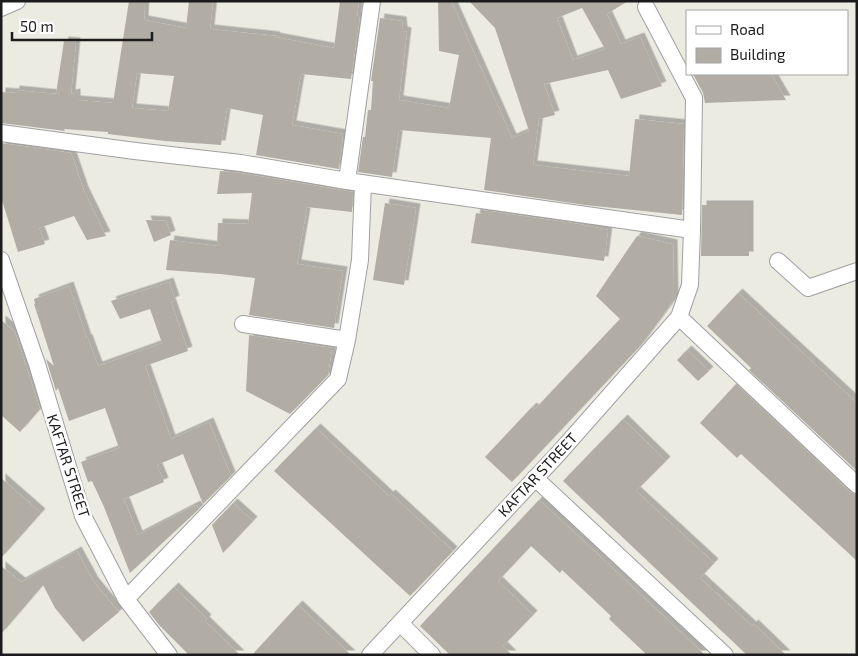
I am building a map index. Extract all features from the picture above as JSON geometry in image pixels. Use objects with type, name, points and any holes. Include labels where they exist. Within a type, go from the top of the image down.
[{"type":"street","points":[[1,8],[17,1]]},
{"type":"street","points":[[126,599],[338,379],[347,340],[360,260],[355,182],[372,1]]},
{"type":"street","name":"KAFTAR STREET","points":[[370,655],[558,454],[679,317],[690,285],[694,98],[646,7]]},
{"type":"street","points":[[1,133],[135,151],[241,162],[355,182],[692,230]]},
{"type":"street","name":"KAFTAR STREET","points":[[1,260],[37,364],[83,516],[126,599],[169,655]]},
{"type":"street","points":[[778,261],[808,288],[857,271]]},
{"type":"street","points":[[679,317],[857,485]]},
{"type":"street","points":[[243,324],[347,340]]},
{"type":"street","points":[[535,478],[725,655]]},
{"type":"street","points":[[400,623],[432,655]]},
{"type":"building","points":[[129,1],[145,1],[144,20],[186,28],[189,1],[213,1],[210,29],[276,36],[334,48],[340,1],[359,1],[357,16],[360,16],[351,79],[301,74],[292,125],[343,134],[339,169],[256,155],[263,115],[227,108],[221,145],[165,141],[108,134],[108,132],[64,129],[65,131],[1,123],[1,92],[15,93],[15,90],[56,94],[64,41],[76,42],[71,94],[76,93],[76,100],[113,103]],"holes":[[[137,73],[174,76],[168,111],[132,108]]]},
{"type":"building","points":[[438,1],[451,1],[512,138],[529,131],[495,28],[469,1],[628,1],[607,14],[621,44],[640,37],[662,86],[621,99],[608,70],[544,84],[555,115],[539,119],[533,165],[629,176],[635,119],[684,124],[682,215],[585,205],[484,190],[491,138],[399,130],[392,177],[358,172],[368,110],[371,110],[373,81],[371,81],[380,18],[402,21],[403,31],[407,32],[399,100],[449,108],[459,55],[439,51]],"holes":[[[582,8],[605,49],[573,60],[557,18]]]},
{"type":"building","points":[[694,75],[772,75],[786,100],[705,103],[703,93]]},
{"type":"building","points":[[1,143],[71,153],[84,191],[106,236],[87,240],[74,216],[39,228],[45,244],[18,252],[1,197]]},
{"type":"building","points":[[220,171],[353,192],[352,212],[307,207],[297,264],[343,271],[334,328],[249,315],[255,278],[166,270],[170,240],[217,246],[218,223],[248,224],[252,193],[217,194]]},
{"type":"building","points":[[385,203],[416,208],[404,285],[373,280]]},
{"type":"building","points":[[702,205],[749,205],[749,256],[701,256]]},
{"type":"building","points":[[482,210],[608,230],[604,261],[471,243],[476,213],[482,214]]},
{"type":"building","points":[[146,220],[166,221],[171,235],[154,242]]},
{"type":"building","points":[[637,236],[673,244],[674,300],[641,345],[512,482],[485,457],[532,407],[535,409],[620,319],[596,296]]},
{"type":"building","points":[[169,282],[175,300],[171,302],[188,351],[145,366],[171,439],[209,422],[231,476],[203,504],[183,454],[157,465],[164,482],[124,499],[138,535],[196,505],[199,509],[130,573],[104,507],[92,481],[88,482],[81,462],[119,448],[105,408],[69,421],[58,388],[56,391],[46,359],[54,366],[34,299],[69,286],[98,366],[162,343],[150,309],[120,319],[111,301]]},
{"type":"building","points":[[738,293],[857,403],[857,471],[749,370],[751,368],[707,326]]},
{"type":"building","points":[[1,320],[15,332],[40,409],[20,432],[1,415]]},
{"type":"building","points":[[249,335],[332,348],[328,375],[290,414],[246,391]]},
{"type":"building","points":[[687,350],[709,371],[698,381],[677,360]]},
{"type":"building","points":[[736,384],[850,492],[857,495],[857,561],[741,454],[737,458],[700,423]]},
{"type":"building","points":[[623,419],[666,461],[636,491],[714,563],[700,578],[752,626],[754,624],[786,655],[747,655],[563,481]]},
{"type":"building","points":[[316,428],[389,496],[391,494],[453,551],[410,596],[274,471]]},
{"type":"building","points":[[1,478],[41,513],[1,558]]},
{"type":"building","points":[[539,500],[705,655],[647,655],[609,619],[611,616],[562,570],[560,573],[531,546],[498,581],[533,615],[503,646],[512,655],[450,655],[420,626]]},
{"type":"building","points":[[233,503],[253,521],[223,553],[212,525]]},
{"type":"building","points":[[77,551],[94,582],[119,612],[83,642],[55,608],[43,585],[1,634],[1,566],[21,582]]},
{"type":"building","points":[[174,587],[240,655],[189,655],[159,625],[149,612]]},
{"type":"building","points":[[298,605],[351,655],[252,655]]}]
